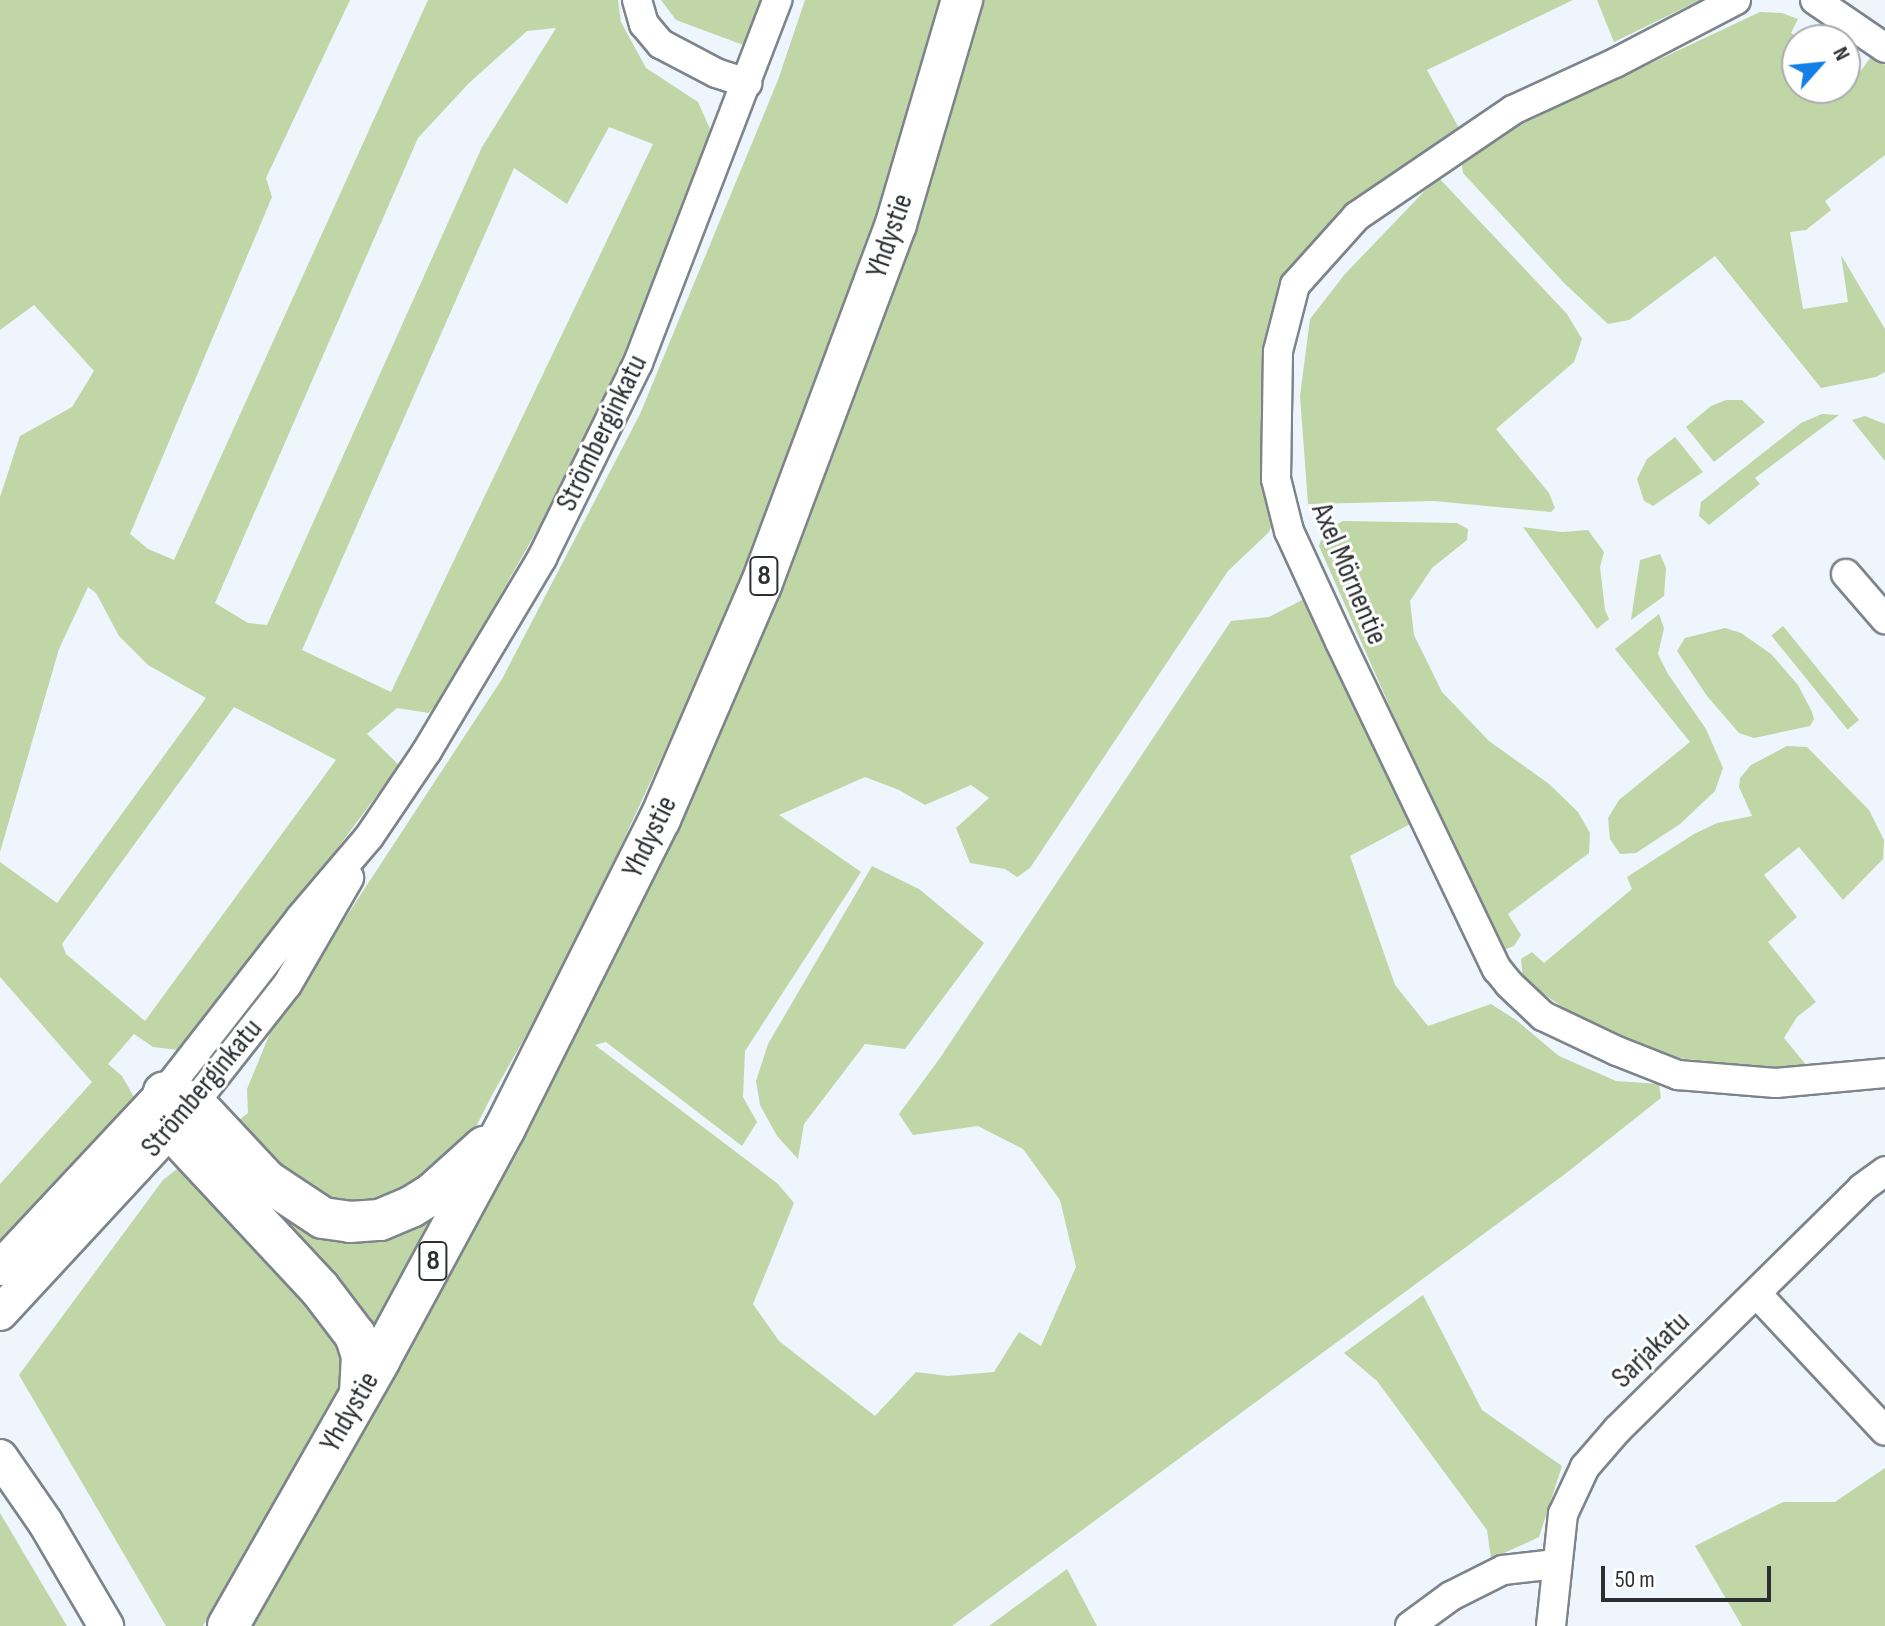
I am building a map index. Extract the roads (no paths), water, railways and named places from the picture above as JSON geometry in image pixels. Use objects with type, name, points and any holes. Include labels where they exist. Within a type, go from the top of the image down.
[{"type":"highway","name":"Yhdystie","points":[[228,1626],[505,1128],[660,819],[761,585],[896,224],[962,0]]},
{"type":"highway","points":[[176,1108],[267,1181],[323,1218],[350,1222],[380,1220],[411,1207],[433,1193],[505,1128]]},
{"type":"highway","points":[[176,1108],[355,1335],[362,1356],[360,1393]]},
{"type":"main road","name":"Strömberginkatu","points":[[0,1268],[176,1108]]},
{"type":"main road","name":"Strömberginkatu","points":[[0,1313],[176,1108]]},
{"type":"main road","points":[[0,1457],[45,1522],[106,1626]]},
{"type":"street","points":[[637,0],[644,24],[661,44],[716,73],[747,83]]},
{"type":"street","name":"Strömberginkatu","points":[[176,1108],[287,985],[335,907],[369,837],[427,751],[542,558],[638,363],[777,0]]},
{"type":"street","name":"Axel Mörnentie","points":[[1736,0],[1615,63],[1513,110],[1357,216],[1295,285],[1278,351],[1276,479],[1289,531],[1340,642],[1497,969],[1509,984],[1543,1016],[1617,1051],[1678,1075],[1776,1083],[1885,1073]]},
{"type":"street","points":[[1815,0],[1885,48]]},
{"type":"street","points":[[1846,574],[1885,619]]},
{"type":"street","name":"Sarjakatu","points":[[1551,1626],[1563,1514],[1585,1467],[1617,1430],[1862,1188],[1885,1171]]},
{"type":"street","points":[[1757,1294],[1885,1431]]},
{"type":"street","points":[[1410,1626],[1451,1596],[1503,1570],[1556,1564]]}]
